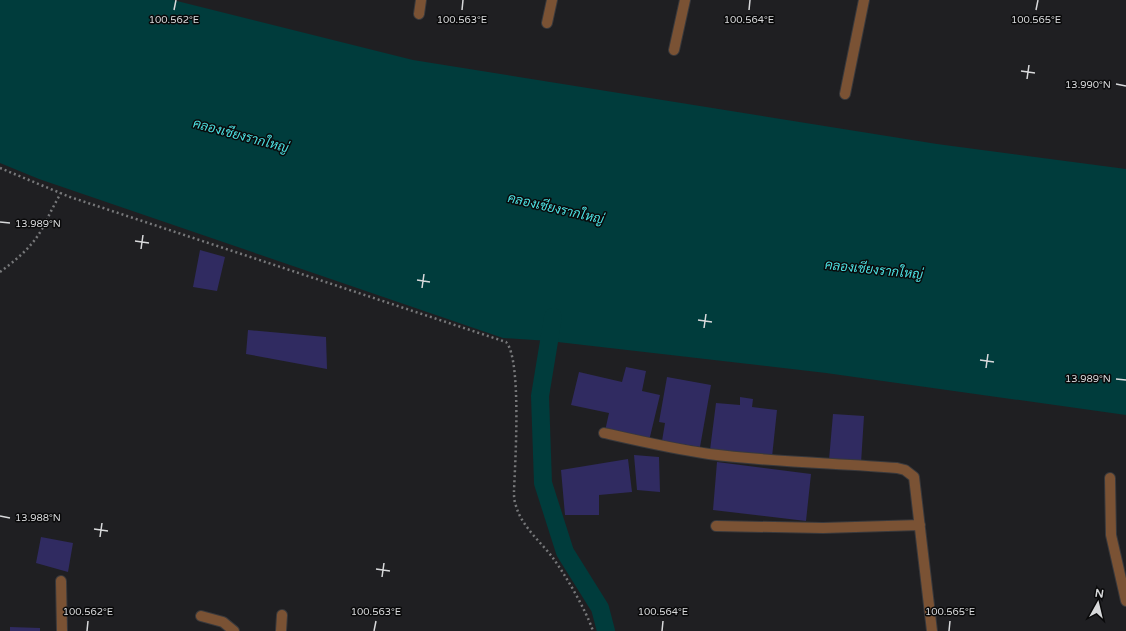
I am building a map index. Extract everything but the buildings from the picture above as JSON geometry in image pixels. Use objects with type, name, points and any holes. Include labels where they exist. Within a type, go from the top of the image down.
[{"type":"street","points":[[419,14],[421,0]]},
{"type":"street","points":[[547,23],[552,0]]},
{"type":"street","points":[[674,50],[685,0]]},
{"type":"street","points":[[845,94],[864,0]]},
{"type":"street","points":[[604,433],[709,454],[897,468],[905,470],[914,478],[932,631]]},
{"type":"street","points":[[1110,478],[1111,535],[1126,601]]},
{"type":"street","points":[[716,526],[823,528],[920,525]]},
{"type":"street","points":[[61,581],[62,631]]},
{"type":"street","points":[[281,631],[282,615]]},
{"type":"street","points":[[201,616],[224,622],[234,631]]},
{"type":"path","points":[[0,168],[61,193],[506,342],[509,345],[512,354],[515,375],[515,505],[519,515],[553,558],[593,631]]},
{"type":"path","points":[[0,272],[11,264],[32,244],[61,193]]},
{"type":"water","name":"คลองเชียงรากใหญ่","points":[[0,0],[173,0],[413,60],[937,144],[1126,169],[1126,415],[826,373],[549,341],[503,338],[39,179],[0,163]]},
{"type":"waterway","points":[[553,317],[540,396],[543,483],[565,552],[600,608],[606,631]]}]
